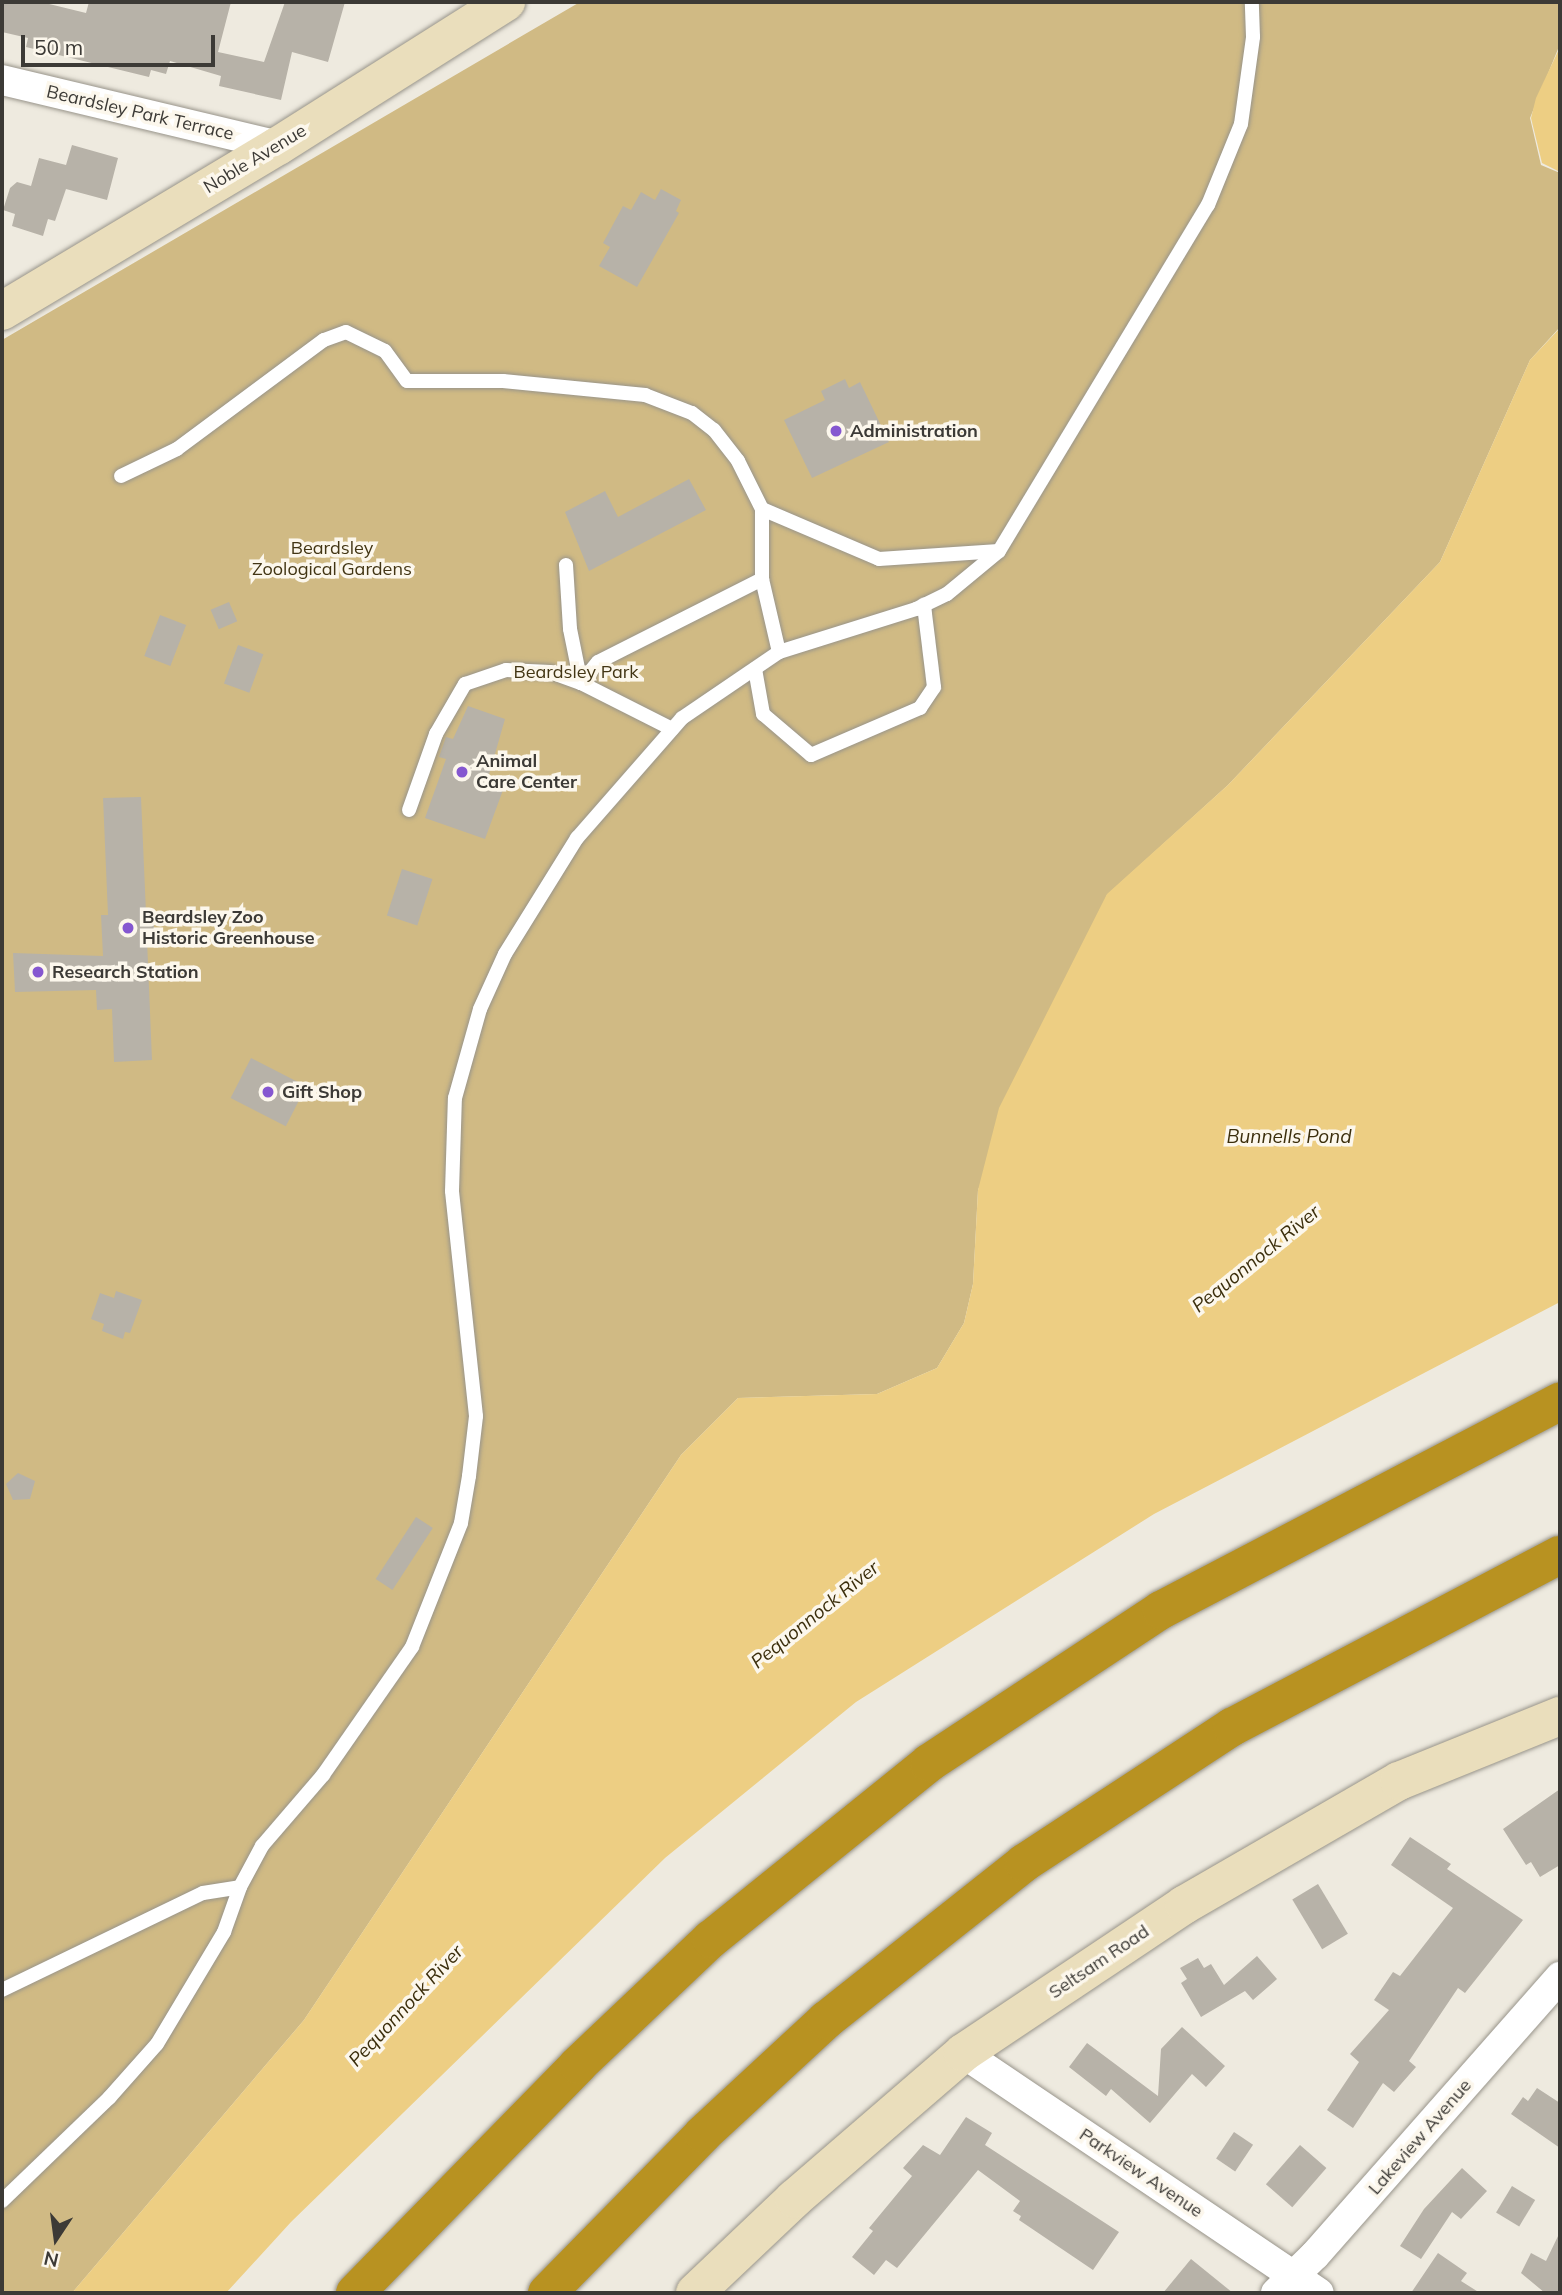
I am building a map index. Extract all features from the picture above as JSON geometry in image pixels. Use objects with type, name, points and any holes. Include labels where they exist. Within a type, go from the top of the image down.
[{"type":"highway","points":[[355,2293],[578,2066],[711,1938],[929,1763],[1161,1610],[1560,1401]]},
{"type":"highway","points":[[547,2293],[686,2151],[826,2020],[1024,1863],[1232,1727],[1560,1555]]},
{"type":"main road","name":"Noble Avenue","points":[[2,311],[278,146],[506,2]]},
{"type":"main road","name":"Seltsam Road","points":[[695,2293],[794,2199],[963,2053],[1184,1905],[1399,1781],[1560,1716]]},
{"type":"street","name":"Beardsley Park Terrace","points":[[2,80],[278,146]]},
{"type":"street","name":"Lakeview Avenue","points":[[1285,2285],[1560,1977]]},
{"type":"street","name":"Parkview Avenue","points":[[963,2053],[1285,2285],[1319,2293]]},
{"type":"lane","points":[[2,2201],[109,2098],[157,2044],[224,1932],[240,1887],[262,1846],[323,1775],[412,1647],[461,1523],[476,1416],[452,1191],[455,1098],[480,1009],[505,954],[577,838],[672,729],[779,652],[924,605],[977,573],[999,551],[1208,205],[1241,124],[1253,37],[1252,2]]},
{"type":"lane","points":[[121,476],[177,449],[317,345],[346,332],[385,351],[407,381],[576,386],[645,395],[673,403],[714,430],[738,461],[762,509],[762,579],[779,652]]},
{"type":"lane","points":[[762,509],[879,559],[999,551]]},
{"type":"lane","points":[[566,565],[570,629],[580,683]]},
{"type":"lane","points":[[580,683],[598,662],[762,579]]},
{"type":"lane","points":[[755,668],[763,714],[811,755],[920,708],[934,687],[924,605]]},
{"type":"lane","points":[[408,810],[436,734],[465,684],[506,670],[551,672],[580,683],[672,729]]},
{"type":"lane","points":[[2,1990],[203,1893],[240,1887]]},
{"type":"green space","name":"Beardsley Park","points":[[580,2],[1560,2],[1560,44],[1530,118],[1541,165],[1560,173],[1560,327],[1530,360],[1440,562],[1228,785],[1107,895],[978,1190],[973,1284],[964,1323],[937,1368],[877,1394],[738,1398],[681,1455],[304,2020],[72,2293],[2,2293],[2,340]]},
{"type":"water","points":[[1560,47],[1560,172],[1542,163],[1531,118],[1536,98]]},
{"type":"water","name":"Bunnells Pond","points":[[1560,328],[1560,1302],[1154,1514],[856,1702],[665,1858],[291,2222],[226,2293],[72,2293],[304,2020],[681,1455],[738,1398],[877,1394],[937,1368],[964,1323],[973,1284],[978,1190],[999,1108],[1107,894],[1228,785],[1440,562],[1530,360]]},
{"type":"building","points":[[2,2],[41,2],[86,13],[89,2],[231,2],[218,52],[264,62],[285,2],[345,2],[328,62],[292,52],[281,100],[219,86],[221,76],[170,61],[166,74],[151,70],[149,77],[26,47],[28,38],[2,32]]},
{"type":"building","points":[[72,145],[118,158],[107,200],[66,189],[55,221],[48,219],[43,236],[12,226],[15,214],[3,210],[10,188],[17,182],[31,186],[39,158],[66,165]]},
{"type":"building","points":[[661,189],[681,200],[676,211],[679,213],[637,287],[599,266],[610,247],[603,243],[623,206],[631,210],[641,192],[655,200]]},
{"type":"building","name":"Administration","points":[[845,379],[849,388],[860,382],[889,442],[812,478],[784,420],[825,400],[821,391]]},
{"type":"building","points":[[689,479],[706,510],[589,571],[565,512],[605,491],[618,517]]},
{"type":"building","points":[[229,602],[237,621],[219,629],[211,610]]},
{"type":"building","points":[[160,615],[186,625],[170,666],[144,656]]},
{"type":"building","points":[[238,645],[263,654],[249,693],[224,684]]},
{"type":"building","name":"Animal Care Center","points":[[468,706],[505,719],[486,785],[503,790],[485,839],[425,818],[446,759],[439,757],[446,737],[453,739]]},
{"type":"building","name":"Beardsley Zoo Historic Greenhouse","points":[[141,797],[146,913],[153,912],[155,940],[147,940],[152,1060],[114,1062],[112,1009],[97,1010],[96,990],[15,992],[13,953],[103,956],[101,915],[108,915],[103,798]]},
{"type":"building","points":[[402,869],[432,879],[417,925],[387,916]]},
{"type":"building","name":"Gift Shop","points":[[251,1058],[306,1086],[286,1126],[231,1098]]},
{"type":"building","points":[[116,1291],[142,1300],[130,1333],[125,1332],[123,1339],[102,1331],[104,1324],[91,1319],[100,1293],[114,1298]]},
{"type":"building","points":[[18,1473],[35,1481],[30,1499],[13,1500],[6,1484]]},
{"type":"building","points":[[416,1517],[433,1528],[392,1590],[376,1579]]},
{"type":"building","points":[[1560,1789],[1560,1865],[1540,1877],[1531,1862],[1526,1865],[1503,1829]]},
{"type":"building","points":[[1410,1837],[1451,1864],[1447,1869],[1523,1920],[1465,1993],[1458,1988],[1409,2061],[1416,2067],[1394,2092],[1383,2083],[1353,2128],[1327,2110],[1359,2062],[1350,2054],[1389,2010],[1374,2000],[1393,1972],[1400,1976],[1453,1908],[1391,1865]]},
{"type":"building","points":[[1318,1884],[1348,1934],[1322,1949],[1292,1899]]},
{"type":"building","points":[[1257,1956],[1277,1979],[1253,2000],[1245,1991],[1201,2017],[1181,1983],[1187,1979],[1180,1968],[1198,1958],[1204,1968],[1211,1964],[1224,1985]]},
{"type":"building","points":[[1182,2027],[1225,2066],[1206,2087],[1192,2074],[1150,2123],[1111,2089],[1106,2096],[1069,2067],[1087,2043],[1158,2096],[1161,2049]]},
{"type":"building","points":[[1537,2088],[1560,2103],[1560,2148],[1511,2114],[1523,2097],[1528,2101]]},
{"type":"building","points":[[966,2117],[992,2133],[985,2145],[1119,2232],[1093,2270],[1019,2220],[1021,2216],[1013,2211],[1020,2201],[978,2170],[897,2268],[886,2260],[874,2275],[852,2257],[873,2231],[869,2228],[912,2176],[903,2168],[923,2145],[940,2155]]},
{"type":"building","points":[[1234,2132],[1253,2145],[1235,2171],[1216,2159]]},
{"type":"building","points":[[1300,2145],[1326,2168],[1292,2207],[1266,2184]]},
{"type":"building","points":[[1462,2168],[1487,2191],[1461,2219],[1452,2212],[1421,2259],[1400,2246],[1424,2209]]},
{"type":"building","points":[[1512,2186],[1535,2200],[1519,2226],[1496,2213]]},
{"type":"building","points":[[1560,2232],[1560,2293],[1545,2293],[1521,2273],[1531,2253],[1546,2261]]},
{"type":"building","points":[[1438,2253],[1467,2273],[1461,2281],[1480,2293],[1411,2293]]},
{"type":"building","points":[[1191,2259],[1233,2293],[1163,2293]]},
{"type":"place","name":"Administration","points":[[836,431]]},
{"type":"place","name":"Animal Care Center","points":[[462,772]]},
{"type":"place","name":"Beardsley Zoo Historic Greenhouse","points":[[128,928]]},
{"type":"place","name":"Research Station","points":[[38,972]]},
{"type":"place","name":"Gift Shop","points":[[268,1092]]},
{"type":"park label","name":"Beardsley Zoological Gardens","points":[[332,559]]},
{"type":"water label","name":"Pequonnock River","points":[[1256,1259]]},
{"type":"water label","name":"Pequonnock River","points":[[815,1615]]},
{"type":"water label","name":"Pequonnock River","points":[[406,2006]]}]
